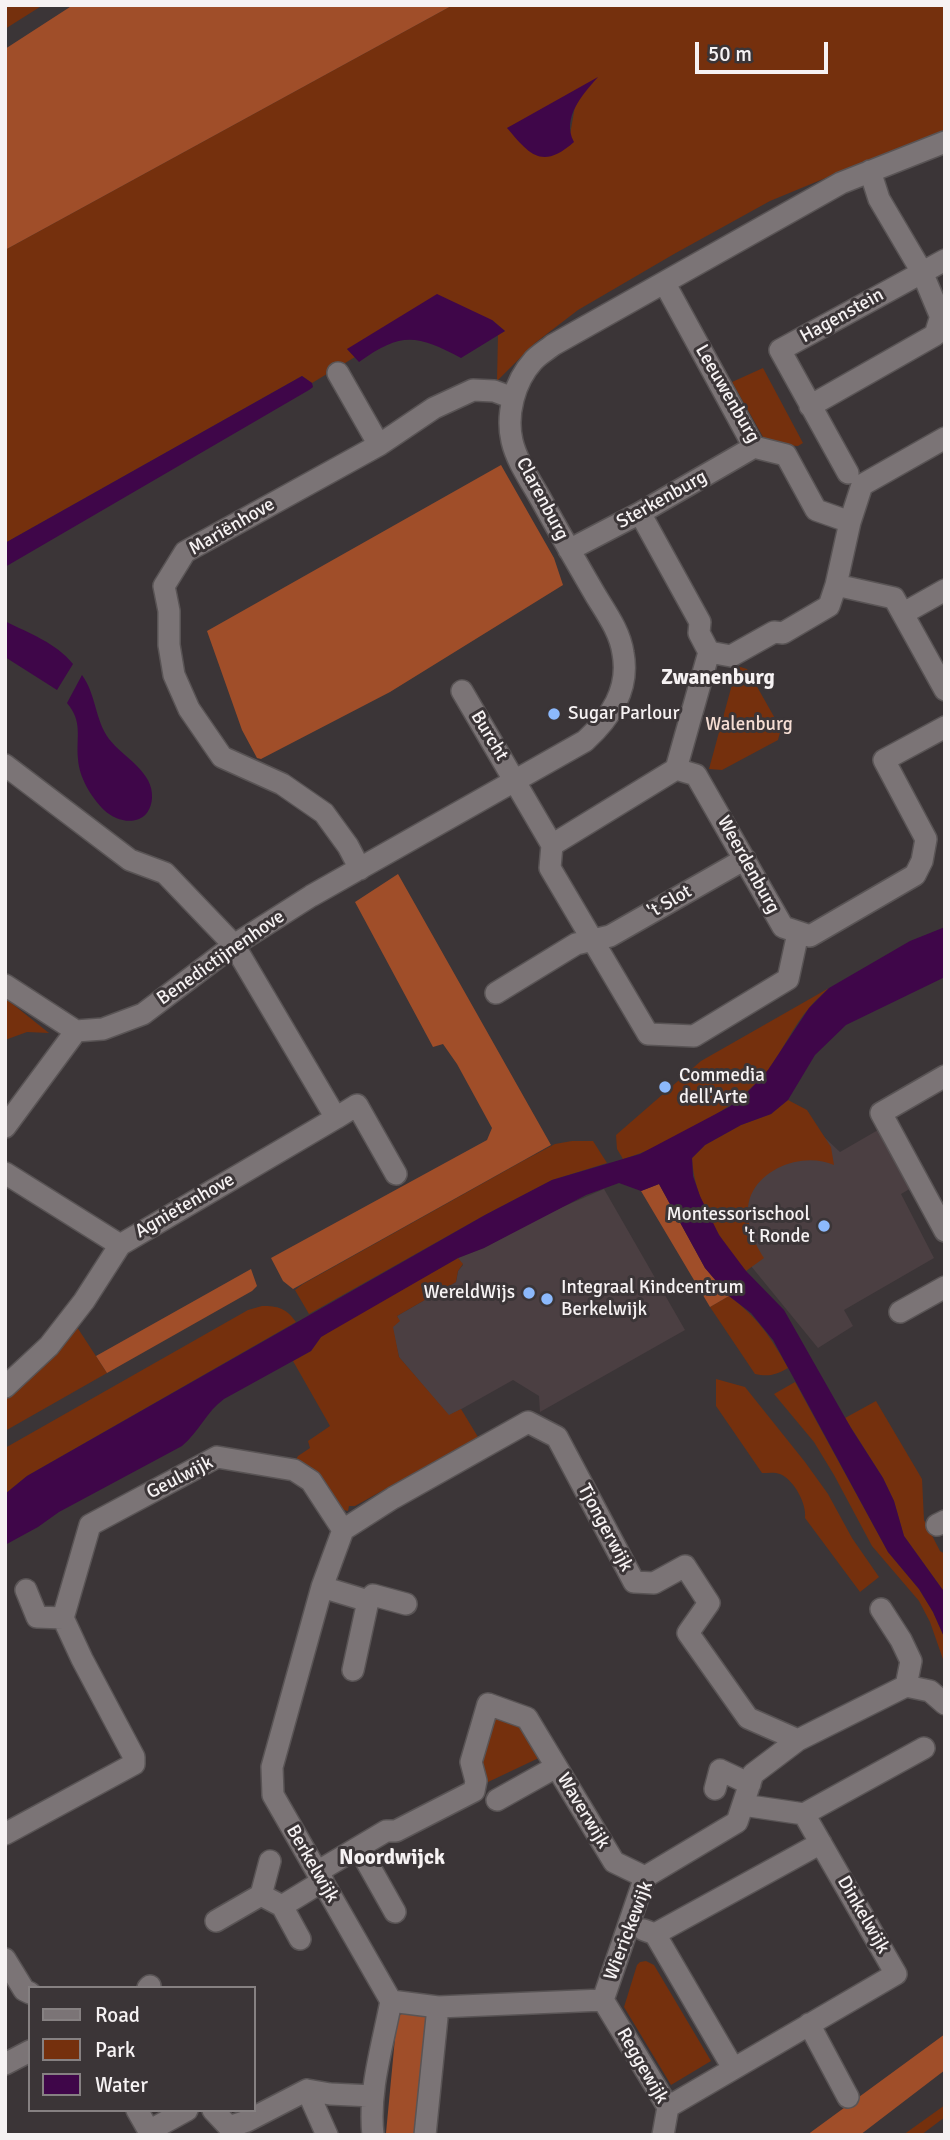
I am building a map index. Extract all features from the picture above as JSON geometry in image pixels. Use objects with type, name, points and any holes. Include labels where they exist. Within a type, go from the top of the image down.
[{"type":"street","name":"Clarenburg","points":[[360,869],[584,741],[604,724],[617,704],[624,677],[624,654],[616,630],[569,550],[512,443],[510,419],[513,398],[520,380],[533,361],[553,345],[841,183],[945,142]]},
{"type":"street","points":[[810,406],[935,335],[943,321],[922,272],[880,199],[870,171]]},
{"type":"street","name":"Hagenstein","points":[[848,473],[780,350],[945,260]]},
{"type":"street","name":"Leeuwenburg","points":[[665,284],[754,447],[786,455],[816,510],[850,522]]},
{"type":"street","points":[[338,373],[379,445]]},
{"type":"street","name":"Mariënhove","points":[[360,869],[348,846],[324,813],[282,784],[222,757],[189,709],[174,675],[169,645],[169,611],[164,586],[185,552],[379,445],[434,408],[474,390],[494,391],[513,398]]},
{"type":"street","points":[[709,652],[731,656],[774,632],[783,633],[829,606],[862,485],[945,438]]},
{"type":"street","name":"Sterkenburg","points":[[569,550],[640,513],[754,447]]},
{"type":"street","points":[[640,513],[700,622],[699,633],[709,652],[676,769],[552,845],[550,869],[648,1034],[694,1036],[788,979],[798,933],[810,936],[915,875],[922,861],[926,839],[884,760],[945,727]]},
{"type":"street","points":[[836,585],[894,598],[945,690]]},
{"type":"street","points":[[904,613],[945,590]]},
{"type":"street","name":"Burcht","points":[[462,691],[552,845]]},
{"type":"street","points":[[5,765],[130,860],[165,873],[234,945],[336,1118]]},
{"type":"street","name":"Weerdenburg","points":[[676,769],[696,775],[783,927],[798,933]]},
{"type":"street","name":"'t Slot","points":[[496,993],[576,944],[611,936],[745,859]]},
{"type":"street","name":"Benedictijnenhove","points":[[76,1031],[103,1029],[143,1014],[234,945],[360,869]]},
{"type":"street","points":[[5,985],[76,1031],[7,1121]]},
{"type":"street","points":[[945,1076],[881,1115],[945,1231]]},
{"type":"street","name":"Agnietenhove","points":[[5,1387],[49,1346],[84,1301],[120,1245],[357,1105],[396,1174]]},
{"type":"street","points":[[5,1173],[120,1245]]},
{"type":"street","points":[[900,1312],[945,1287]]},
{"type":"street","name":"Tjongerwijk","points":[[343,1530],[393,1498],[528,1422],[557,1437],[634,1582],[654,1583],[685,1566],[709,1603],[688,1633],[748,1718],[798,1740]]},
{"type":"street","name":"Geulwijk","points":[[63,1618],[90,1525],[216,1457],[294,1470],[311,1481],[343,1530]]},
{"type":"street","name":"Berkelwijk","points":[[343,1530],[322,1587],[272,1767],[273,1795],[391,2001]]},
{"type":"street","points":[[322,1587],[368,1601]]},
{"type":"street","points":[[5,1834],[134,1764],[134,1757],[63,1618],[37,1617],[26,1590]]},
{"type":"street","points":[[354,1670],[368,1601],[373,1595],[406,1604]]},
{"type":"street","points":[[881,1609],[911,1661],[906,1686],[930,1691],[945,1704]]},
{"type":"street","name":"Wierickewijk","points":[[391,2001],[438,2007],[603,2000],[645,1877],[737,1822],[753,1774],[798,1740],[906,1686]]},
{"type":"street","name":"Waverwijk","points":[[282,1906],[359,1847],[386,1831],[396,1831],[474,1791],[476,1781],[471,1762],[488,1704],[527,1718],[614,1862],[645,1877]]},
{"type":"street","points":[[715,1789],[720,1770],[746,1794],[804,1814],[924,1748]]},
{"type":"street","name":"Waverwijk","points":[[497,1800],[556,1767]]},
{"type":"street","name":"Dinkelwijk","points":[[668,2107],[896,1974],[804,1814]]},
{"type":"street","points":[[655,1934],[821,1843]]},
{"type":"street","points":[[359,1847],[396,1912]]},
{"type":"street","points":[[216,1921],[261,1895],[270,1861]]},
{"type":"street","points":[[261,1895],[282,1906],[300,1939]]},
{"type":"street","points":[[630,1923],[655,1934],[733,2068]]},
{"type":"street","points":[[5,1958],[24,1990],[28,1992]]},
{"type":"street","name":"Reggewijk","points":[[603,2000],[668,2107],[663,2135]]},
{"type":"street","points":[[373,2135],[373,2096],[391,2001]]},
{"type":"street","points":[[425,2135],[438,2007]]},
{"type":"street","points":[[808,2024],[848,2096]]},
{"type":"street","points":[[5,2064],[28,2052]]},
{"type":"street","points":[[215,2112],[229,2127],[307,2090],[373,2096]]},
{"type":"street","points":[[307,2090],[327,2135]]},
{"type":"street","points":[[138,2112],[150,2133],[184,2112]]},
{"type":"shaded area","points":[[73,5],[453,5],[5,250],[5,49]]},
{"type":"shaded area","points":[[501,465],[554,558],[563,585],[390,692],[261,759],[257,758],[242,730],[207,631]]},
{"type":"shaded area","points":[[398,874],[551,1145],[293,1289],[283,1281],[271,1258],[487,1140],[492,1128],[443,1044],[433,1047],[355,902]]},
{"type":"shaded area","name":"Montessorischool 't Ronde","points":[[790,1105],[840,1152],[878,1130],[913,1187],[901,1194],[934,1258],[844,1310],[853,1326],[818,1348],[751,1266],[700,1164]]},
{"type":"shaded area","points":[[659,1184],[705,1268],[729,1296],[710,1307],[641,1191]]},
{"type":"shaded area","name":"Integraal Kindcentrum Berkelwijk","points":[[604,1189],[685,1330],[540,1412],[539,1396],[513,1380],[449,1416],[399,1357],[392,1327],[399,1321],[397,1316],[456,1282],[458,1271],[463,1265],[458,1258],[484,1248],[544,1215]]},
{"type":"shaded area","points":[[251,1269],[257,1286],[252,1291],[107,1373],[96,1356]]},
{"type":"shaded area","points":[[403,2013],[426,2016],[433,2020],[423,2135],[386,2133],[397,2017]]},
{"type":"shaded area","points":[[945,2034],[945,2070],[860,2135],[807,2135]]},
{"type":"green space","points":[[5,5],[43,5],[5,29]]},
{"type":"green space","points":[[453,5],[945,5],[945,131],[770,201],[674,254],[578,310],[535,343],[497,381],[498,335],[505,331],[492,320],[347,349],[355,357],[312,383],[302,376],[5,543],[5,250]],"holes":[[[584,92],[575,106],[570,135],[507,128]]]},
{"type":"green space","points":[[763,368],[803,443],[798,446],[767,444],[732,382]]},
{"type":"green space","name":"Walenburg","points":[[737,666],[747,669],[781,729],[778,740],[722,770],[709,769]]},
{"type":"green space","points":[[829,988],[804,1014],[768,1070],[739,1098],[702,1124],[661,1145],[623,1159],[617,1149],[616,1135],[701,1061]]},
{"type":"green space","points":[[5,998],[49,1033],[27,1032],[5,1040]]},
{"type":"green space","points":[[788,1100],[807,1110],[831,1147],[834,1165],[812,1160],[789,1163],[768,1174],[760,1182],[750,1199],[748,1217],[752,1234],[764,1258],[746,1271],[726,1246],[703,1204],[697,1189],[692,1158],[705,1145],[741,1125],[771,1114]]},
{"type":"green space","points":[[593,1141],[607,1163],[552,1180],[309,1314],[295,1290],[303,1284],[523,1161],[555,1144]]},
{"type":"green space","points":[[458,1258],[463,1264],[458,1271],[456,1282],[397,1316],[400,1321],[393,1327],[399,1357],[449,1415],[461,1409],[478,1437],[355,1506],[349,1506],[348,1511],[340,1509],[293,1465],[298,1456],[310,1448],[308,1441],[330,1426],[293,1361],[311,1351],[321,1337],[344,1322]]},
{"type":"green space","points":[[729,1296],[763,1328],[788,1368],[772,1375],[755,1374],[710,1307]]},
{"type":"green space","points":[[262,1306],[281,1309],[296,1322],[27,1476],[5,1494],[5,1448],[248,1310]]},
{"type":"green space","points":[[75,1324],[107,1373],[5,1431],[5,1399]]},
{"type":"green space","points":[[716,1379],[745,1387],[828,1494],[852,1538],[879,1577],[860,1592],[805,1518],[804,1506],[795,1487],[780,1474],[762,1473],[716,1406]]},
{"type":"green space","points":[[795,1382],[888,1552],[919,1589],[933,1612],[945,1639],[945,1665],[930,1622],[919,1601],[872,1546],[814,1442],[774,1394]]},
{"type":"green space","points":[[876,1401],[922,1479],[924,1520],[940,1551],[945,1554],[945,1593],[904,1536],[894,1501],[883,1478],[845,1418]]},
{"type":"green space","points":[[496,1716],[521,1720],[545,1755],[486,1783],[479,1763],[489,1724]]},
{"type":"green space","points":[[646,1961],[654,1965],[711,2061],[671,2085],[624,2007],[637,1965]]},
{"type":"green space","points":[[945,2105],[945,2117],[921,2135],[903,2135]]},
{"type":"water","points":[[598,77],[572,115],[570,124],[574,142],[563,151],[545,157],[537,156],[523,146],[507,128]]},
{"type":"water","points":[[437,294],[492,320],[505,331],[461,358],[432,344],[409,340],[386,345],[359,362],[347,349]]},
{"type":"water","points":[[302,376],[312,383],[313,387],[309,390],[5,567],[5,543]]},
{"type":"water","points":[[5,621],[50,644],[73,664],[57,690],[5,657]]},
{"type":"water","points":[[82,675],[87,682],[104,732],[148,780],[152,798],[146,814],[140,818],[126,821],[111,815],[95,799],[83,780],[78,759],[77,723],[67,703]]},
{"type":"water","points":[[945,927],[945,977],[846,1025],[815,1055],[788,1100],[771,1114],[741,1125],[705,1145],[692,1158],[693,1176],[700,1196],[719,1235],[746,1271],[784,1310],[851,1428],[883,1478],[894,1501],[904,1536],[945,1593],[945,1639],[919,1589],[888,1552],[773,1340],[751,1313],[729,1296],[705,1268],[659,1184],[641,1191],[619,1183],[586,1195],[484,1248],[458,1258],[321,1337],[311,1351],[224,1399],[182,1446],[59,1512],[5,1545],[5,1494],[27,1476],[485,1215],[552,1180],[640,1154],[729,1107],[746,1094],[768,1070],[809,1008],[829,988],[910,941]]},
{"type":"place","name":"Sugar Parlour","points":[[554,714]]},
{"type":"place","name":"Commedia dell'Arte","points":[[665,1087]]},
{"type":"place","name":"Montessorischool 't Ronde","points":[[824,1226]]},
{"type":"place","name":"WereldWijs","points":[[529,1293]]},
{"type":"place","name":"Integraal Kindcentrum Berkelwijk","points":[[547,1299]]},
{"type":"district","name":"Zwanenburg","points":[[718,678]]},
{"type":"district","name":"Noordwijck","points":[[392,1858]]}]
